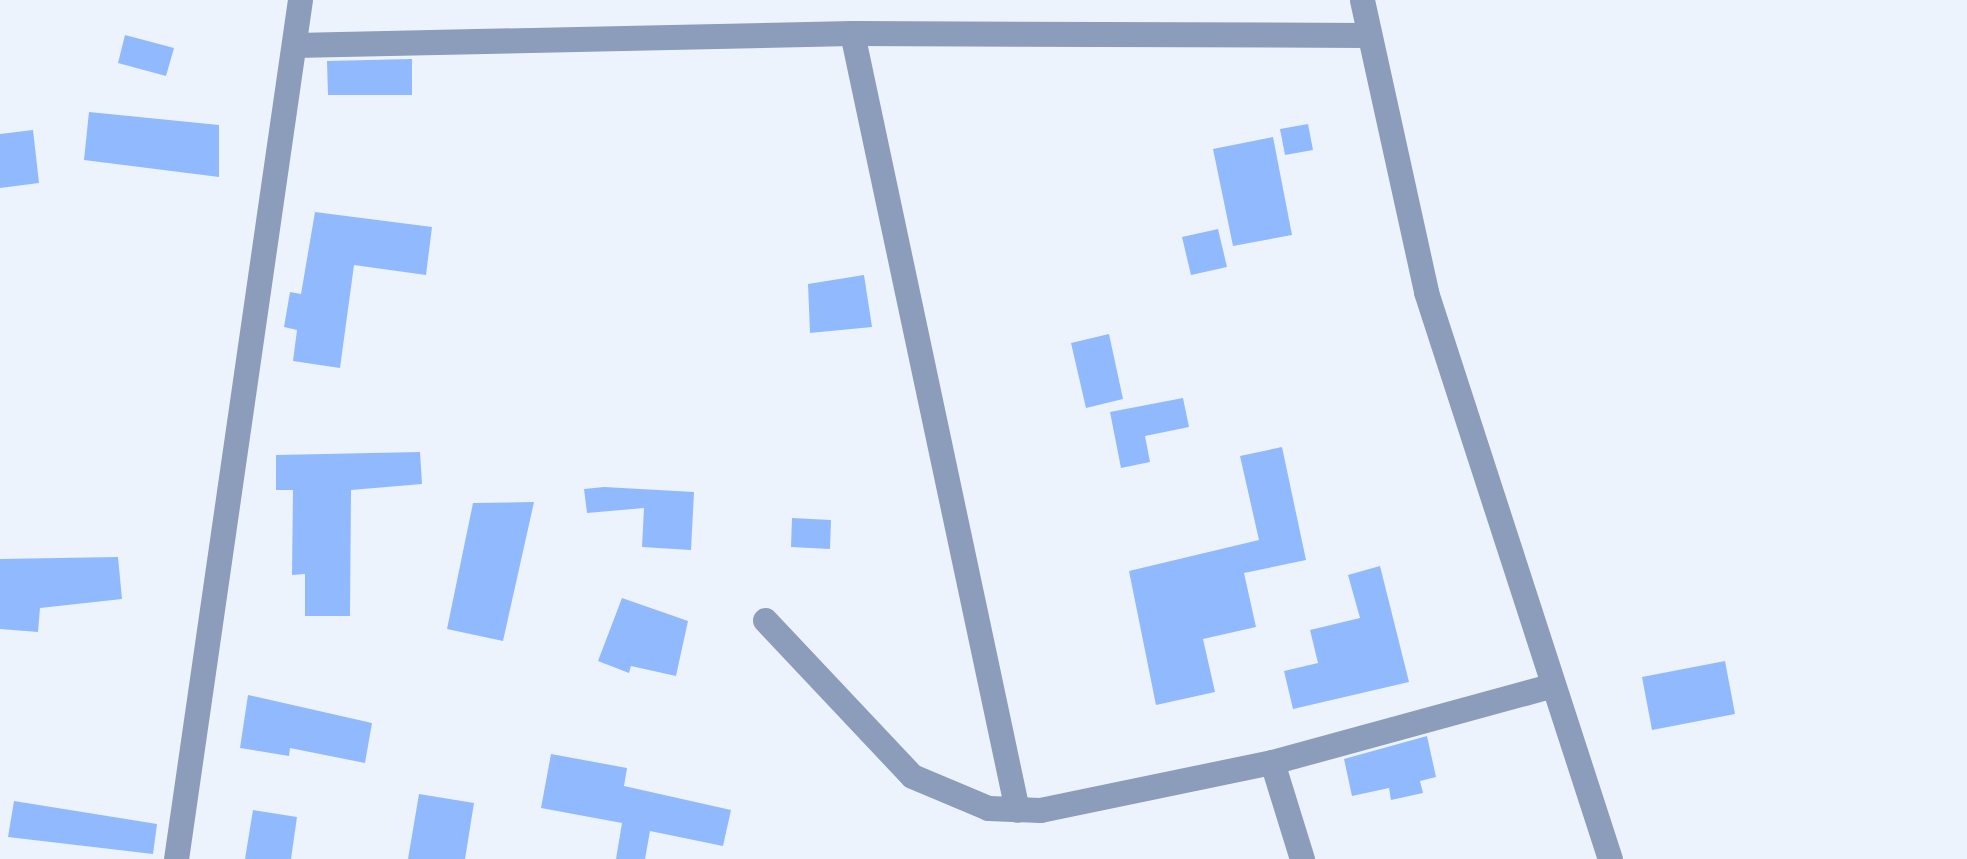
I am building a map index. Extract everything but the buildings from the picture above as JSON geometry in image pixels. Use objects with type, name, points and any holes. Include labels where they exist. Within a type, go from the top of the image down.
[{"type":"street","points":[[176,859],[300,0]]},
{"type":"street","points":[[1362,0],[1426,292],[1610,859]]},
{"type":"street","points":[[294,45],[852,33],[1369,36]]},
{"type":"street","points":[[852,33],[1017,810]]},
{"type":"street","points":[[765,620],[912,776],[988,808],[1017,810],[1272,762],[1553,684]]},
{"type":"street","points":[[1272,762],[1302,859]]}]
